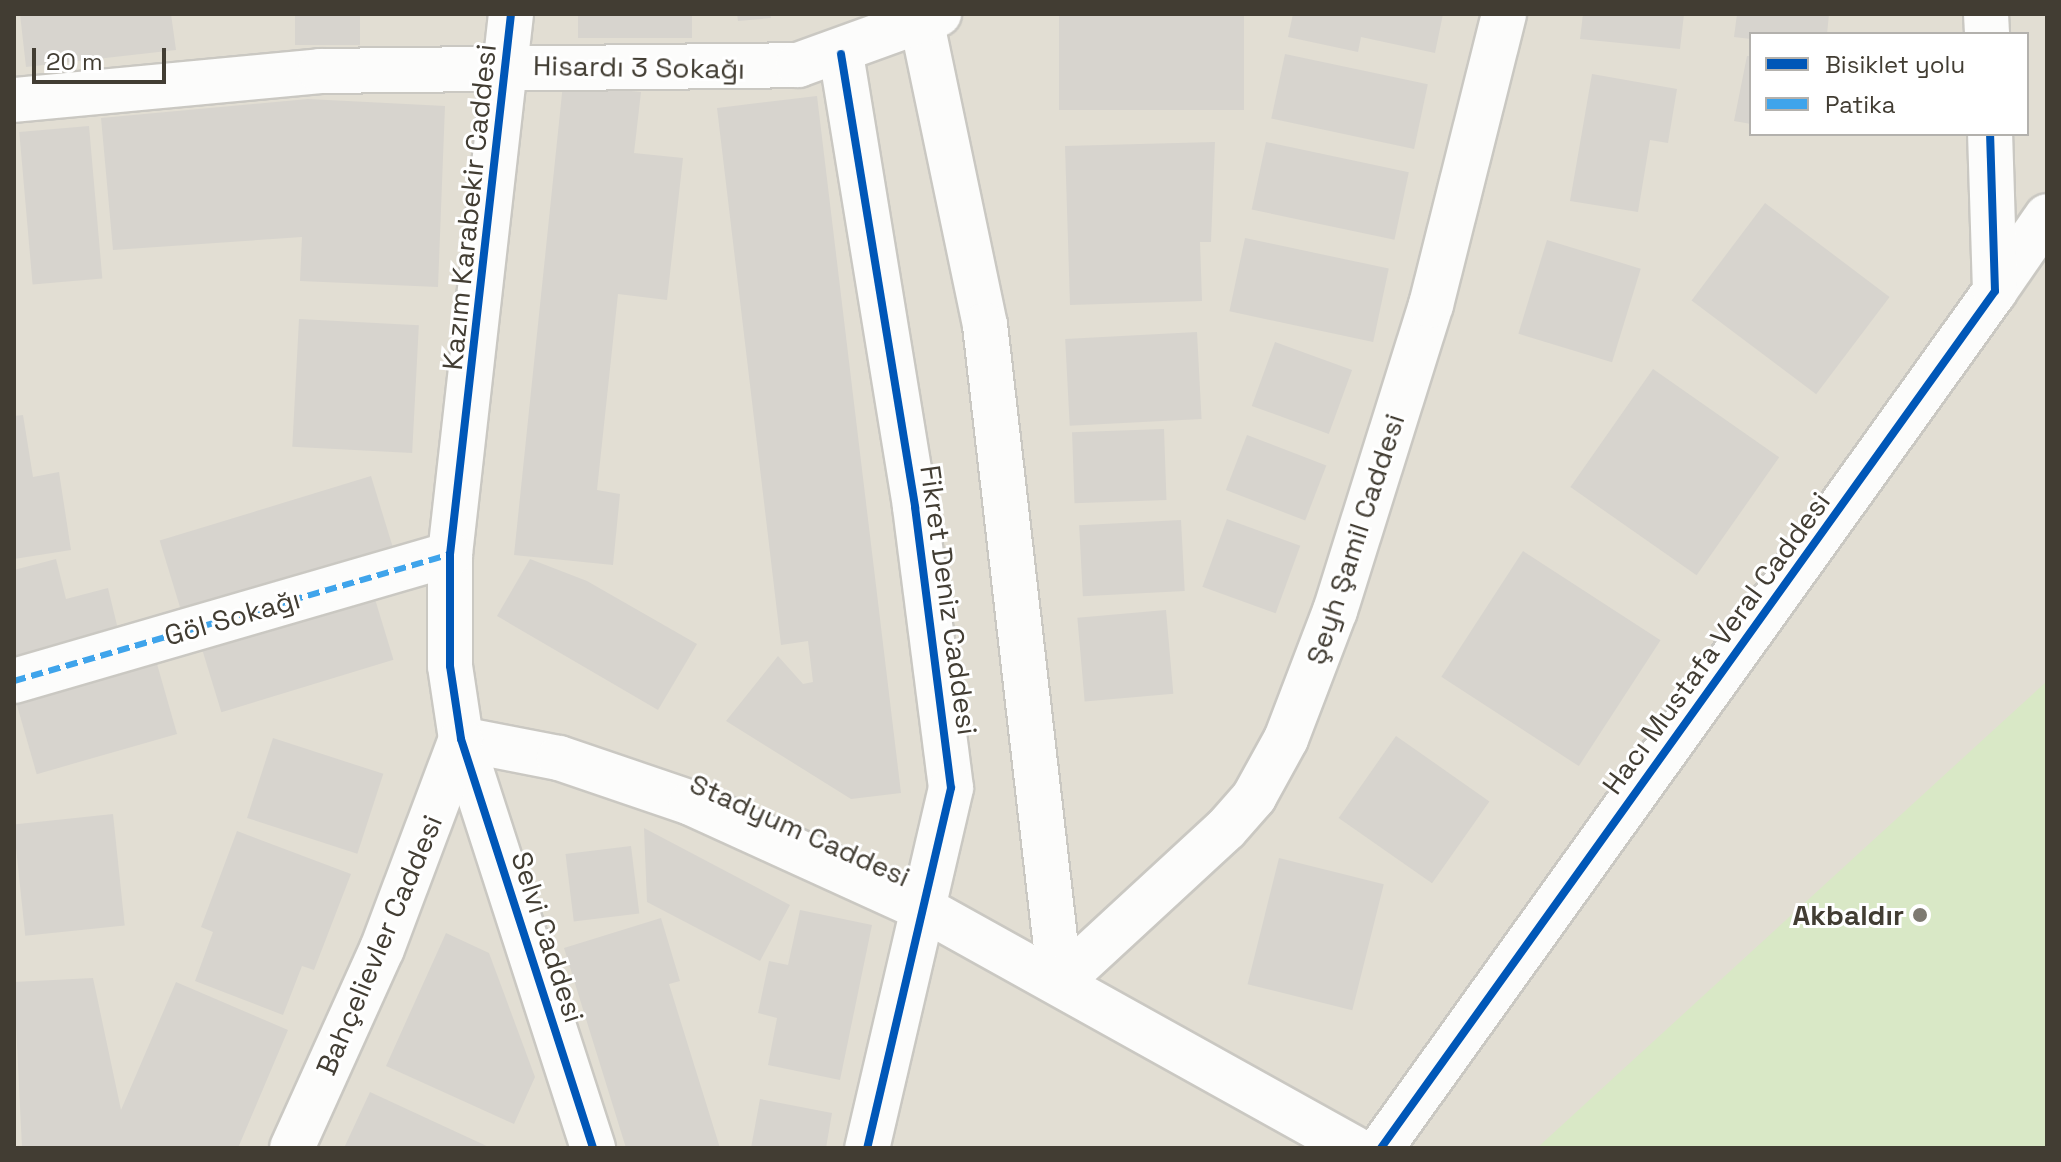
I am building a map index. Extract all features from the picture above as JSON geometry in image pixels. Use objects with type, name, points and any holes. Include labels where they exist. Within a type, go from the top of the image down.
[{"type":"street","name":"Kazım Karabekir Caddesi","points":[[461,739],[450,666],[450,554],[509,65],[511,14]]},
{"type":"street","name":"Şeyh Şamil Caddesi","points":[[1060,982],[1226,829],[1254,797],[1286,739],[1335,611],[1431,305],[1504,14]]},
{"type":"street","name":"Hisardı 3 Sokağı","points":[[14,100],[203,77],[509,65],[746,69],[841,54],[927,18]]},
{"type":"street","points":[[927,18],[985,325],[1060,982]]},
{"type":"street","name":"Fikret Deniz Caddesi","points":[[841,54],[947,740],[951,788],[926,910],[867,1148]]},
{"type":"street","points":[[1990,136],[1995,291]]},
{"type":"street","name":"Hacı Mustafa Veral Caddesi","points":[[1381,1148],[2047,216]]},
{"type":"street","name":"Göl Sokağı","points":[[14,681],[450,554]]},
{"type":"street","name":"Stadyum Caddesi","points":[[461,739],[559,758],[691,803],[926,910],[1354,1148]]},
{"type":"street","name":"Bahçelievler Caddesi","points":[[292,1148],[382,949],[461,739]]},
{"type":"street","name":"Selvi Caddesi","points":[[461,739],[593,1148]]},
{"type":"shaded area","points":[[14,14],[2047,14],[2047,1148],[14,1148]]},
{"type":"green space","name":"Akbaldır","points":[[2047,681],[2047,1148],[1537,1148]]},
{"type":"building","points":[[20,14],[171,14],[176,50],[26,67]]},
{"type":"building","points":[[295,14],[360,14],[360,45],[295,45]]},
{"type":"building","points":[[578,14],[692,14],[692,38],[578,38]]},
{"type":"building","points":[[737,14],[770,14],[771,18],[738,21]]},
{"type":"building","points":[[1059,14],[1244,14],[1244,110],[1059,110]]},
{"type":"building","points":[[1293,14],[1443,14],[1435,53],[1361,37],[1358,52],[1288,37]]},
{"type":"building","points":[[1583,14],[1684,14],[1680,49],[1580,39]]},
{"type":"building","points":[[1737,14],[1829,14],[1827,32],[1749,32],[1749,39],[1734,37]]},
{"type":"building","points":[[1285,54],[1428,84],[1414,149],[1271,119]]},
{"type":"building","points":[[1747,56],[1749,56],[1749,124],[1734,121]]},
{"type":"building","points":[[1592,74],[1677,89],[1668,143],[1650,140],[1638,212],[1570,201]]},
{"type":"building","points":[[563,84],[641,92],[634,153],[683,158],[667,300],[618,294],[597,490],[620,494],[613,565],[514,555]]},
{"type":"building","points":[[817,96],[901,793],[851,799],[726,721],[778,656],[803,684],[813,682],[808,641],[781,645],[717,108]]},
{"type":"building","points":[[308,99],[445,106],[438,287],[300,281],[302,237],[113,250],[101,118]]},
{"type":"building","points":[[89,126],[102,278],[33,285],[19,132]]},
{"type":"building","points":[[1215,142],[1211,242],[1200,242],[1202,301],[1070,305],[1065,146]]},
{"type":"building","points":[[1266,142],[1409,172],[1394,240],[1252,209]]},
{"type":"building","points":[[1765,203],[1890,297],[1816,394],[1692,300]]},
{"type":"building","points":[[1245,238],[1389,269],[1373,342],[1229,311]]},
{"type":"building","points":[[1547,240],[1641,269],[1612,362],[1518,334]]},
{"type":"building","points":[[299,319],[419,325],[412,453],[292,447]]},
{"type":"building","points":[[1197,332],[1202,419],[1070,426],[1065,339]]},
{"type":"building","points":[[1275,342],[1352,370],[1329,434],[1252,406]]},
{"type":"building","points":[[1653,369],[1779,457],[1697,575],[1570,487]]},
{"type":"building","points":[[23,415],[33,477],[59,472],[71,550],[14,559],[14,416]]},
{"type":"building","points":[[1164,429],[1166,500],[1075,503],[1072,432]]},
{"type":"building","points":[[1247,435],[1326,465],[1305,521],[1226,490]]},
{"type":"building","points":[[371,476],[395,555],[184,620],[160,541]]},
{"type":"building","points":[[1227,519],[1300,546],[1276,613],[1202,587]]},
{"type":"building","points":[[1181,520],[1185,591],[1083,596],[1079,525]]},
{"type":"building","points":[[1523,551],[1661,640],[1579,766],[1441,677]]},
{"type":"building","points":[[56,559],[66,599],[108,588],[122,646],[14,672],[14,570]]},
{"type":"building","points":[[530,559],[587,581],[697,644],[658,710],[497,616]]},
{"type":"building","points":[[371,586],[394,660],[221,712],[199,639]]},
{"type":"building","points":[[1166,610],[1173,694],[1085,701],[1077,618]]},
{"type":"building","points":[[155,657],[177,734],[37,774],[15,697]]},
{"type":"building","points":[[1396,736],[1489,801],[1432,883],[1339,818]]},
{"type":"building","points":[[273,738],[383,774],[357,854],[247,818]]},
{"type":"building","points":[[113,814],[125,925],[25,936],[14,824]]},
{"type":"building","points":[[644,828],[790,905],[760,961],[647,902]]},
{"type":"building","points":[[237,831],[351,874],[314,970],[302,966],[283,1015],[195,981],[213,932],[201,927]]},
{"type":"building","points":[[631,846],[639,913],[574,922],[565,854]]},
{"type":"building","points":[[1279,858],[1384,884],[1352,1010],[1248,984]]},
{"type":"building","points":[[800,910],[872,925],[840,1080],[768,1065],[777,1018],[758,1013],[769,961],[788,965]]},
{"type":"building","points":[[661,918],[680,981],[669,984],[720,1148],[626,1148],[564,948]]},
{"type":"building","points":[[446,933],[489,953],[535,1077],[514,1124],[386,1066]]},
{"type":"building","points":[[93,978],[121,1110],[176,982],[288,1030],[238,1148],[22,1148],[14,982]]},
{"type":"building","points":[[370,1092],[491,1148],[344,1148]]},
{"type":"building","points":[[760,1099],[832,1113],[826,1148],[751,1148]]},
{"type":"marked path","points":[[14,681],[450,554]]},
{"type":"cycle path","points":[[511,14],[450,554],[450,666],[461,739],[593,1148]]},
{"type":"cycle path","points":[[841,54],[915,507],[951,788],[867,1148]]},
{"type":"cycle path","points":[[1381,1148],[1995,291],[1990,136]]},
{"type":"place","name":"Akbaldır","points":[[1920,915]]}]
